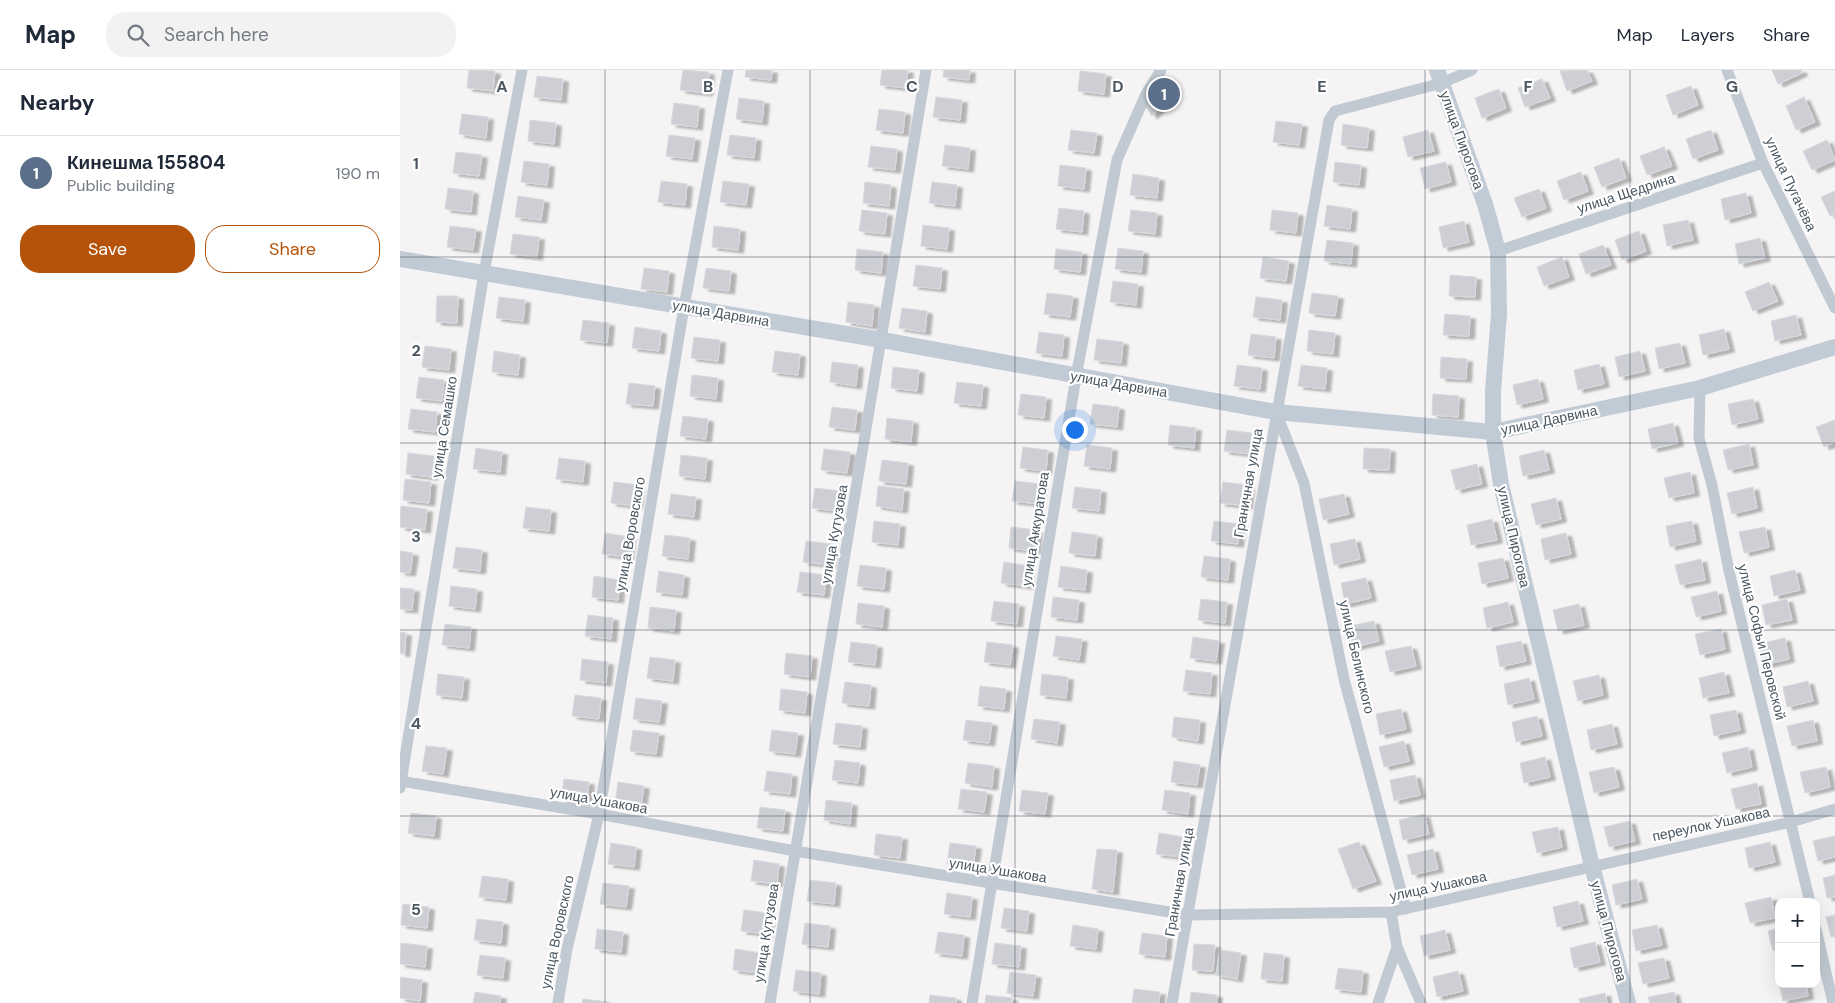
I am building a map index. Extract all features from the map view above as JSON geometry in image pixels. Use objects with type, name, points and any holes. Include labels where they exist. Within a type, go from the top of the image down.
[{"type":"street","name":"улица Семашко","points":[[400,784],[484,273],[522,70]]},
{"type":"street","name":"улица Воровского","points":[[558,1003],[566,950],[598,814],[684,307],[728,70]]},
{"type":"street","name":"улица Кутузова","points":[[770,1003],[926,70]]},
{"type":"street","name":"улица Аккуратова","points":[[972,1003],[1076,377],[1117,160],[1146,94],[1161,70]]},
{"type":"street","name":"Граничная улица","points":[[1172,1003],[1276,412],[1331,114],[1335,111],[1439,77],[1472,70]]},
{"type":"street","name":"улица Пугачёва","points":[[1727,70],[1763,164],[1818,278],[1835,308]]},
{"type":"street","name":"улица Пирогова","points":[[1439,77],[1485,204],[1498,252],[1499,314],[1492,391],[1493,432],[1501,484],[1592,866],[1628,1003]]},
{"type":"street","name":"улица Щедрина","points":[[1498,252],[1763,164]]},
{"type":"street","name":"улица Дарвина","points":[[400,260],[882,340],[1076,377],[1276,412],[1493,432],[1700,388],[1835,347]]},
{"type":"street","name":"улица Софьи Перовской","points":[[1700,388],[1699,438],[1712,485],[1729,571],[1809,898]]},
{"type":"street","name":"улица Белинского","points":[[1276,412],[1304,483],[1344,679],[1406,909]]},
{"type":"street","name":"улица Ушакова","points":[[400,784],[598,814],[795,851],[1188,915],[1391,912],[1592,866]]},
{"type":"street","name":"переулок Ушакова","points":[[1592,866],[1791,822],[1835,809]]},
{"type":"street","points":[[1391,912],[1398,946],[1421,1003]]},
{"type":"street","points":[[1819,943],[1833,1003]]},
{"type":"street","points":[[1378,1003],[1398,946]]},
{"type":"building","points":[[469,70],[495,71],[493,91],[467,88]]},
{"type":"building","points":[[683,70],[709,72],[707,93],[680,90]]},
{"type":"building","points":[[746,70],[772,70],[771,80],[745,77]]},
{"type":"building","points":[[882,70],[908,70],[906,88],[880,85]]},
{"type":"building","points":[[944,70],[970,70],[969,80],[943,77]]},
{"type":"building","points":[[1587,70],[1592,81],[1567,91],[1560,71]]},
{"type":"building","points":[[1772,70],[1801,70],[1802,73],[1778,84]]},
{"type":"building","points":[[1080,71],[1106,74],[1104,94],[1078,91]]},
{"type":"building","points":[[537,76],[563,79],[561,100],[534,97]]},
{"type":"building","points":[[1542,79],[1550,98],[1525,107],[1518,88]]},
{"type":"building","points":[[1163,80],[1174,94],[1152,116],[1145,105]]},
{"type":"building","points":[[1691,86],[1698,105],[1673,115],[1666,95]]},
{"type":"building","points":[[1499,89],[1506,108],[1482,118],[1475,98]]},
{"type":"building","points":[[936,97],[962,100],[960,120],[933,117]]},
{"type":"building","points":[[1804,97],[1815,122],[1796,130],[1786,106]]},
{"type":"building","points":[[739,98],[764,101],[762,122],[736,119]]},
{"type":"building","points":[[674,103],[699,106],[697,127],[671,124]]},
{"type":"building","points":[[879,109],[905,112],[903,133],[876,130]]},
{"type":"building","points":[[462,114],[488,117],[486,138],[459,134]]},
{"type":"building","points":[[530,120],[556,123],[554,144],[528,141]]},
{"type":"building","points":[[1276,121],[1302,124],[1299,145],[1273,142]]},
{"type":"building","points":[[1343,124],[1369,128],[1367,148],[1341,145]]},
{"type":"building","points":[[1071,130],[1097,133],[1094,153],[1068,150]]},
{"type":"building","points":[[1428,130],[1434,151],[1408,157],[1403,137]]},
{"type":"building","points":[[1711,130],[1718,150],[1693,159],[1686,139]]},
{"type":"building","points":[[669,135],[695,138],[692,159],[666,156]]},
{"type":"building","points":[[730,135],[756,138],[754,158],[727,155]]},
{"type":"building","points":[[1827,140],[1835,160],[1812,170],[1803,151]]},
{"type":"building","points":[[945,145],[970,148],[968,169],[942,166]]},
{"type":"building","points":[[871,146],[897,149],[895,170],[868,167]]},
{"type":"building","points":[[1664,147],[1672,166],[1647,175],[1640,156]]},
{"type":"building","points":[[456,152],[482,155],[479,176],[453,173]]},
{"type":"building","points":[[1619,158],[1626,178],[1602,187],[1594,167]]},
{"type":"building","points":[[524,161],[549,164],[547,185],[521,182]]},
{"type":"building","points":[[1335,162],[1361,165],[1359,185],[1333,182]]},
{"type":"building","points":[[1446,162],[1451,182],[1425,189],[1420,168]]},
{"type":"building","points":[[1060,165],[1086,168],[1084,189],[1058,186]]},
{"type":"building","points":[[1581,172],[1588,191],[1564,200],[1557,181]]},
{"type":"building","points":[[1133,174],[1159,178],[1157,198],[1130,195]]},
{"type":"building","points":[[661,181],[687,184],[685,205],[658,202]]},
{"type":"building","points":[[723,181],[749,184],[746,205],[720,202]]},
{"type":"building","points":[[865,182],[891,185],[889,206],[863,203]]},
{"type":"building","points":[[932,182],[957,185],[955,206],[929,203]]},
{"type":"building","points":[[448,188],[473,191],[471,212],[445,209]]},
{"type":"building","points":[[1539,189],[1546,208],[1522,217],[1514,198]]},
{"type":"building","points":[[1835,191],[1835,214],[1830,216],[1821,197]]},
{"type":"building","points":[[1746,193],[1751,213],[1725,220],[1721,199]]},
{"type":"building","points":[[518,196],[544,200],[541,220],[515,217]]},
{"type":"building","points":[[1327,205],[1352,209],[1350,229],[1324,226]]},
{"type":"building","points":[[1059,208],[1084,211],[1082,232],[1056,229]]},
{"type":"building","points":[[862,210],[887,213],[885,234],[859,231]]},
{"type":"building","points":[[1131,210],[1157,213],[1155,234],[1128,231]]},
{"type":"building","points":[[1272,210],[1298,213],[1296,233],[1270,230]]},
{"type":"building","points":[[1688,220],[1693,240],[1667,246],[1663,225]]},
{"type":"building","points":[[1464,221],[1469,242],[1443,248],[1439,227]]},
{"type":"building","points":[[923,225],[949,228],[947,249],[921,246]]},
{"type":"building","points":[[450,226],[476,229],[473,250],[447,247]]},
{"type":"building","points":[[714,226],[740,229],[738,250],[712,247]]},
{"type":"building","points":[[1639,231],[1646,251],[1622,260],[1615,240]]},
{"type":"building","points":[[513,234],[539,237],[537,257],[510,254]]},
{"type":"building","points":[[1760,238],[1765,258],[1739,264],[1735,244]]},
{"type":"building","points":[[1327,240],[1353,243],[1351,264],[1324,261]]},
{"type":"building","points":[[1603,245],[1611,265],[1586,274],[1579,254]]},
{"type":"building","points":[[1118,248],[1143,251],[1141,272],[1115,269]]},
{"type":"building","points":[[857,249],[883,252],[881,273],[855,270]]},
{"type":"building","points":[[1056,249],[1082,252],[1080,272],[1054,269]]},
{"type":"building","points":[[1263,257],[1289,261],[1286,281],[1260,278]]},
{"type":"building","points":[[1562,257],[1569,277],[1544,286],[1537,267]]},
{"type":"building","points":[[916,265],[942,268],[940,289],[913,286]]},
{"type":"building","points":[[644,268],[669,271],[667,292],[641,289]]},
{"type":"building","points":[[706,268],[731,271],[729,291],[703,288]]},
{"type":"building","points":[[1450,275],[1476,277],[1475,297],[1449,296]]},
{"type":"building","points":[[1113,281],[1138,284],[1136,305],[1110,302]]},
{"type":"building","points":[[1769,282],[1778,301],[1753,311],[1745,292]]},
{"type":"building","points":[[1047,293],[1073,296],[1070,317],[1044,314]]},
{"type":"building","points":[[1312,293],[1338,296],[1335,316],[1309,313]]},
{"type":"building","points":[[437,296],[458,296],[457,323],[436,322]]},
{"type":"building","points":[[499,297],[525,300],[523,321],[496,318]]},
{"type":"building","points":[[1256,297],[1282,300],[1280,320],[1253,317]]},
{"type":"building","points":[[848,302],[874,305],[872,326],[846,322]]},
{"type":"building","points":[[902,308],[927,311],[925,332],[899,328]]},
{"type":"building","points":[[1445,314],[1470,316],[1469,336],[1443,335]]},
{"type":"building","points":[[1796,315],[1801,335],[1775,341],[1771,321]]},
{"type":"building","points":[[583,320],[609,323],[607,343],[580,340]]},
{"type":"building","points":[[635,327],[661,331],[659,351],[632,348]]},
{"type":"building","points":[[1724,329],[1729,349],[1703,355],[1699,335]]},
{"type":"building","points":[[1309,330],[1335,333],[1333,354],[1307,351]]},
{"type":"building","points":[[1039,332],[1064,335],[1062,356],[1036,353]]},
{"type":"building","points":[[1251,334],[1276,337],[1274,358],[1248,355]]},
{"type":"building","points":[[694,337],[720,340],[718,361],[691,358]]},
{"type":"building","points":[[1097,339],[1123,342],[1121,363],[1094,360]]},
{"type":"building","points":[[1680,343],[1685,363],[1659,369],[1655,348]]},
{"type":"building","points":[[425,346],[451,349],[449,370],[422,367]]},
{"type":"building","points":[[494,351],[520,355],[518,375],[492,372]]},
{"type":"building","points":[[775,351],[800,354],[798,375],[772,372]]},
{"type":"building","points":[[1640,351],[1645,371],[1619,377],[1615,357]]},
{"type":"building","points":[[1441,357],[1467,359],[1466,379],[1440,378]]},
{"type":"building","points":[[832,362],[858,365],[856,386],[830,382]]},
{"type":"building","points":[[1599,364],[1604,384],[1578,390],[1574,370]]},
{"type":"building","points":[[1237,365],[1262,368],[1260,389],[1234,386]]},
{"type":"building","points":[[1301,365],[1327,368],[1325,389],[1298,386]]},
{"type":"building","points":[[893,367],[919,370],[917,391],[891,388]]},
{"type":"building","points":[[692,375],[718,378],[716,399],[690,396]]},
{"type":"building","points":[[419,377],[444,380],[442,401],[416,398]]},
{"type":"building","points":[[1538,379],[1543,399],[1517,405],[1513,385]]},
{"type":"building","points":[[957,382],[983,385],[981,406],[954,403]]},
{"type":"building","points":[[629,383],[655,386],[653,406],[626,404]]},
{"type":"building","points":[[1021,394],[1046,397],[1044,418],[1018,415]]},
{"type":"building","points":[[1433,394],[1459,396],[1458,417],[1432,415]]},
{"type":"building","points":[[1753,399],[1758,419],[1732,425],[1728,404]]},
{"type":"building","points":[[1093,404],[1119,407],[1117,427],[1090,424]]},
{"type":"building","points":[[832,407],[857,410],[855,430],[829,427]]},
{"type":"building","points":[[411,409],[437,412],[435,432],[408,429]]},
{"type":"building","points":[[683,416],[708,419],[706,439],[680,436]]},
{"type":"building","points":[[887,418],[913,421],[911,442],[885,439]]},
{"type":"building","points":[[1835,420],[1835,442],[1824,447],[1816,427]]},
{"type":"building","points":[[1673,423],[1678,443],[1652,449],[1648,429]]},
{"type":"building","points":[[1170,425],[1196,428],[1194,448],[1168,445]]},
{"type":"building","points":[[1227,430],[1252,433],[1250,454],[1224,451]]},
{"type":"building","points":[[1749,444],[1753,465],[1728,470],[1723,450]]},
{"type":"building","points":[[1087,445],[1112,448],[1110,469],[1084,466]]},
{"type":"building","points":[[1023,447],[1048,450],[1046,471],[1020,468]]},
{"type":"building","points":[[476,448],[502,452],[500,472],[473,469]]},
{"type":"building","points":[[1364,448],[1390,449],[1389,470],[1363,469]]},
{"type":"building","points":[[824,449],[850,452],[847,473],[821,470]]},
{"type":"building","points":[[1544,450],[1549,470],[1523,476],[1519,456]]},
{"type":"building","points":[[408,453],[434,456],[432,477],[406,474]]},
{"type":"building","points":[[681,455],[707,458],[705,479],[679,476]]},
{"type":"building","points":[[559,458],[585,461],[583,482],[556,479]]},
{"type":"building","points":[[882,460],[908,463],[906,484],[879,481]]},
{"type":"building","points":[[1477,464],[1482,484],[1456,490],[1451,470]]},
{"type":"building","points":[[1690,472],[1694,493],[1669,498],[1664,478]]},
{"type":"building","points":[[405,479],[431,482],[429,503],[403,500]]},
{"type":"building","points":[[1015,481],[1041,484],[1039,504],[1012,501]]},
{"type":"building","points":[[614,482],[639,485],[637,506],[611,503]]},
{"type":"building","points":[[1223,482],[1249,485],[1247,506],[1220,503]]},
{"type":"building","points":[[878,486],[904,489],[902,510],[876,506]]},
{"type":"building","points":[[1075,487],[1101,490],[1099,511],[1072,508]]},
{"type":"building","points":[[1753,487],[1757,508],[1732,514],[1727,493]]},
{"type":"building","points":[[815,488],[841,491],[838,511],[812,508]]},
{"type":"building","points":[[671,494],[696,497],[694,517],[668,514]]},
{"type":"building","points":[[1344,494],[1349,514],[1323,520],[1319,499]]},
{"type":"building","points":[[1556,498],[1561,519],[1536,525],[1531,504]]},
{"type":"building","points":[[401,506],[427,509],[425,530],[400,527]]},
{"type":"building","points":[[526,507],[551,510],[549,531],[523,528]]},
{"type":"building","points":[[1492,519],[1497,540],[1471,545],[1467,525]]},
{"type":"building","points":[[874,521],[900,524],[898,545],[872,542]]},
{"type":"building","points":[[1214,521],[1240,524],[1238,544],[1211,541]]},
{"type":"building","points":[[1692,521],[1696,541],[1670,547],[1666,526]]},
{"type":"building","points":[[1011,527],[1037,530],[1035,551],[1009,548]]},
{"type":"building","points":[[1765,527],[1769,547],[1744,553],[1739,532]]},
{"type":"building","points":[[1072,532],[1097,535],[1095,556],[1069,553]]},
{"type":"building","points":[[605,533],[630,537],[628,557],[602,554]]},
{"type":"building","points":[[1566,533],[1571,554],[1545,560],[1541,539]]},
{"type":"building","points":[[665,535],[690,538],[688,559],[662,556]]},
{"type":"building","points":[[1355,539],[1360,559],[1334,565],[1330,544]]},
{"type":"building","points":[[806,541],[832,544],[830,565],[803,562]]},
{"type":"building","points":[[456,547],[482,550],[480,571],[453,568]]},
{"type":"building","points":[[400,551],[413,553],[410,573],[400,572]]},
{"type":"building","points":[[1204,556],[1230,559],[1228,580],[1201,577]]},
{"type":"building","points":[[1503,558],[1508,578],[1482,584],[1478,563]]},
{"type":"building","points":[[1701,559],[1705,580],[1680,585],[1675,565]]},
{"type":"building","points":[[1004,562],[1029,566],[1027,586],[1001,583]]},
{"type":"building","points":[[860,565],[886,568],[884,589],[857,586]]},
{"type":"building","points":[[1061,566],[1087,570],[1085,590],[1058,587]]},
{"type":"building","points":[[1795,570],[1800,590],[1774,596],[1770,576]]},
{"type":"building","points":[[659,571],[684,575],[682,595],[656,592]]},
{"type":"building","points":[[800,572],[826,575],[824,595],[797,592]]},
{"type":"building","points":[[594,576],[620,580],[618,600],[592,597]]},
{"type":"building","points":[[1366,578],[1371,598],[1345,604],[1341,583]]},
{"type":"building","points":[[451,586],[477,589],[475,609],[449,606]]},
{"type":"building","points":[[400,588],[414,589],[412,610],[400,609]]},
{"type":"building","points":[[1717,591],[1721,611],[1696,617],[1691,597]]},
{"type":"building","points":[[1053,597],[1079,600],[1077,620],[1051,617]]},
{"type":"building","points":[[1201,599],[1227,602],[1225,623],[1198,620]]},
{"type":"building","points":[[1787,599],[1792,620],[1766,625],[1762,605]]},
{"type":"building","points":[[994,601],[1019,604],[1017,624],[991,621]]},
{"type":"building","points":[[1508,602],[1513,622],[1487,628],[1483,608]]},
{"type":"building","points":[[858,603],[884,606],[882,627],[856,624]]},
{"type":"building","points":[[1579,604],[1584,625],[1558,631],[1553,610]]},
{"type":"building","points":[[650,607],[676,610],[674,631],[648,628]]},
{"type":"building","points":[[588,615],[613,618],[611,639],[585,636]]},
{"type":"building","points":[[1374,621],[1379,641],[1353,647],[1349,626]]},
{"type":"building","points":[[445,624],[471,627],[469,648],[442,645]]},
{"type":"building","points":[[1721,629],[1725,649],[1700,655],[1695,634]]},
{"type":"building","points":[[400,632],[406,633],[404,654],[400,653]]},
{"type":"building","points":[[1056,636],[1082,639],[1079,660],[1053,656]]},
{"type":"building","points":[[1193,637],[1219,641],[1216,661],[1190,658]]},
{"type":"building","points":[[1785,638],[1789,659],[1764,665],[1759,644]]},
{"type":"building","points":[[1521,641],[1526,661],[1500,667],[1496,646]]},
{"type":"building","points":[[851,642],[877,645],[875,665],[848,662]]},
{"type":"building","points":[[987,642],[1013,645],[1010,665],[984,662]]},
{"type":"building","points":[[1411,646],[1416,666],[1390,672],[1385,651]]},
{"type":"building","points":[[786,653],[812,656],[810,677],[784,674]]},
{"type":"building","points":[[650,657],[675,660],[673,681],[647,678]]},
{"type":"building","points":[[582,659],[608,662],[606,683],[580,680]]},
{"type":"building","points":[[1186,670],[1212,673],[1210,694],[1183,691]]},
{"type":"building","points":[[1724,672],[1729,693],[1703,698],[1699,678]]},
{"type":"building","points":[[438,674],[464,677],[462,698],[436,695]]},
{"type":"building","points":[[1042,674],[1068,677],[1066,698],[1040,695]]},
{"type":"building","points":[[1599,675],[1603,695],[1578,701],[1573,681]]},
{"type":"building","points":[[1529,678],[1534,699],[1508,705],[1504,684]]},
{"type":"building","points":[[1808,681],[1813,701],[1787,707],[1783,687]]},
{"type":"building","points":[[845,682],[871,685],[869,706],[842,703]]},
{"type":"building","points":[[980,686],[1006,689],[1004,709],[978,706]]},
{"type":"building","points":[[781,689],[807,692],[805,713],[779,710]]},
{"type":"building","points":[[575,695],[601,698],[599,719],[572,716]]},
{"type":"building","points":[[636,698],[662,701],[659,722],[633,719]]},
{"type":"building","points":[[1401,709],[1406,729],[1380,735],[1376,714]]},
{"type":"building","points":[[1736,710],[1740,730],[1714,736],[1710,715]]},
{"type":"building","points":[[1537,716],[1542,736],[1516,742],[1512,722]]},
{"type":"building","points":[[1174,717],[1200,720],[1198,741],[1172,737]]},
{"type":"building","points":[[1034,719],[1060,722],[1057,743],[1031,739]]},
{"type":"building","points":[[966,720],[992,723],[989,743],[963,740]]},
{"type":"building","points":[[1813,720],[1817,741],[1792,746],[1787,726]]},
{"type":"building","points":[[836,723],[862,726],[860,747],[833,744]]},
{"type":"building","points":[[1612,724],[1617,744],[1591,750],[1587,730]]},
{"type":"building","points":[[633,730],[659,733],[656,754],[630,751]]},
{"type":"building","points":[[772,730],[798,733],[795,754],[769,751]]},
{"type":"building","points":[[1404,741],[1409,761],[1384,767],[1379,747]]},
{"type":"building","points":[[426,746],[447,748],[443,774],[422,771]]},
{"type":"building","points":[[1748,747],[1752,767],[1727,773],[1722,753]]},
{"type":"building","points":[[1545,757],[1550,777],[1524,783],[1520,763]]},
{"type":"building","points":[[835,760],[860,763],[858,783],[832,780]]},
{"type":"building","points":[[1174,761],[1200,765],[1197,785],[1171,782]]},
{"type":"building","points":[[968,763],[994,766],[992,787],[965,783]]},
{"type":"building","points":[[1614,767],[1619,787],[1594,793],[1589,772]]},
{"type":"building","points":[[1826,767],[1830,787],[1805,793],[1800,772]]},
{"type":"building","points":[[767,771],[792,774],[790,794],[764,791]]},
{"type":"building","points":[[1415,775],[1420,795],[1394,801],[1390,780]]},
{"type":"building","points":[[564,779],[589,782],[587,803],[561,800]]},
{"type":"building","points":[[618,782],[644,786],[641,806],[615,803]]},
{"type":"building","points":[[1757,783],[1761,804],[1736,809],[1731,789]]},
{"type":"building","points":[[961,789],[987,792],[984,812],[958,809]]},
{"type":"building","points":[[1022,790],[1048,793],[1045,814],[1019,811]]},
{"type":"building","points":[[1165,790],[1190,793],[1188,814],[1162,810]]},
{"type":"building","points":[[826,800],[852,803],[850,824],[824,820]]},
{"type":"building","points":[[760,807],[785,810],[783,831],[757,828]]},
{"type":"building","points":[[411,813],[436,816],[434,836],[408,833]]},
{"type":"building","points":[[1424,814],[1429,834],[1403,840],[1399,820]]},
{"type":"building","points":[[1630,821],[1635,841],[1609,847],[1604,827]]},
{"type":"building","points":[[1558,827],[1562,847],[1537,853],[1532,832]]},
{"type":"building","points":[[1159,833],[1184,837],[1182,857],[1156,854]]},
{"type":"building","points":[[876,834],[902,837],[900,858],[874,855]]},
{"type":"building","points":[[1835,836],[1835,857],[1818,861],[1813,841]]},
{"type":"building","points":[[1359,842],[1376,881],[1353,889],[1338,849]]},
{"type":"building","points":[[1770,842],[1775,862],[1749,868],[1745,848]]},
{"type":"building","points":[[611,843],[636,847],[634,867],[608,864]]},
{"type":"building","points":[[950,843],[976,846],[973,867],[947,864]]},
{"type":"building","points":[[1097,849],[1117,850],[1113,892],[1092,889]]},
{"type":"building","points":[[1433,849],[1438,869],[1412,875],[1407,855]]},
{"type":"building","points":[[754,860],[779,864],[777,884],[751,881]]},
{"type":"building","points":[[1835,875],[1835,897],[1827,898],[1823,878]]},
{"type":"building","points":[[482,876],[508,879],[506,900],[479,897]]},
{"type":"building","points":[[1637,879],[1642,899],[1616,905],[1612,885]]},
{"type":"building","points":[[810,880],[836,883],[834,904],[807,901]]},
{"type":"building","points":[[603,883],[629,886],[626,907],[600,904]]},
{"type":"building","points":[[947,893],[972,897],[970,917],[944,914]]},
{"type":"building","points":[[1771,897],[1775,918],[1750,923],[1745,903]]},
{"type":"building","points":[[1578,901],[1583,921],[1557,927],[1553,907]]},
{"type":"building","points":[[403,904],[429,907],[427,928],[401,925]]},
{"type":"building","points":[[1004,908],[1029,911],[1027,931],[1001,928]]},
{"type":"building","points":[[744,910],[769,913],[767,934],[741,931]]},
{"type":"building","points":[[1835,915],[1835,936],[1831,937],[1826,917]]},
{"type":"building","points":[[477,919],[503,922],[501,943],[474,940]]},
{"type":"building","points":[[805,923],[830,926],[828,947],[802,944]]},
{"type":"building","points":[[1073,925],[1098,929],[1096,949],[1070,946]]},
{"type":"building","points":[[1657,925],[1662,945],[1636,951],[1632,930]]},
{"type":"building","points":[[597,929],[623,932],[621,952],[595,949]]},
{"type":"building","points":[[1775,929],[1775,950],[1773,951],[1768,931]]},
{"type":"building","points":[[1445,930],[1450,950],[1424,956],[1420,936]]},
{"type":"building","points":[[938,932],[964,935],[962,956],[935,953]]},
{"type":"building","points":[[1142,933],[1167,936],[1165,957],[1139,954]]},
{"type":"building","points":[[1595,942],[1600,962],[1574,968],[1570,948]]},
{"type":"building","points":[[401,943],[427,946],[425,967],[400,964]]},
{"type":"building","points":[[995,943],[1021,946],[1019,967],[992,964]]},
{"type":"building","points":[[1194,944],[1215,945],[1213,971],[1192,970]]},
{"type":"building","points":[[735,949],[761,953],[759,973],[733,970]]},
{"type":"building","points":[[1220,950],[1241,953],[1237,979],[1216,975]]},
{"type":"building","points":[[1264,953],[1284,955],[1282,981],[1261,979]]},
{"type":"building","points":[[480,955],[505,958],[503,978],[477,975]]},
{"type":"building","points":[[1664,958],[1669,978],[1643,984],[1638,963]]},
{"type":"building","points":[[1338,968],[1363,971],[1361,992],[1335,989]]},
{"type":"building","points":[[796,970],[821,973],[819,994],[793,991]]},
{"type":"building","points":[[1458,971],[1463,991],[1437,997],[1433,977]]},
{"type":"building","points":[[1010,972],[1036,975],[1033,996],[1007,993]]},
{"type":"building","points":[[400,977],[422,980],[420,1001],[400,998]]},
{"type":"building","points":[[1780,988],[1807,988],[1808,996],[1783,1001]]},
{"type":"building","points":[[1134,989],[1160,992],[1159,1003],[1132,1003]]},
{"type":"building","points":[[475,992],[501,996],[500,1003],[473,1003]]},
{"type":"building","points":[[1191,992],[1217,995],[1216,1003],[1190,1003]]},
{"type":"building","points":[[1674,992],[1676,1003],[1650,1003],[1648,997]]},
{"type":"building","points":[[1605,993],[1607,1003],[1580,1003],[1579,999]]},
{"type":"building","points":[[930,995],[956,998],[956,1003],[929,1003]]},
{"type":"building","points":[[986,995],[1012,998],[1012,1003],[985,1003]]},
{"type":"building","points":[[583,999],[609,1002],[609,1003],[582,1003]]},
{"type":"place","name":"Кинешма 155804","points":[[1164,94]]}]
